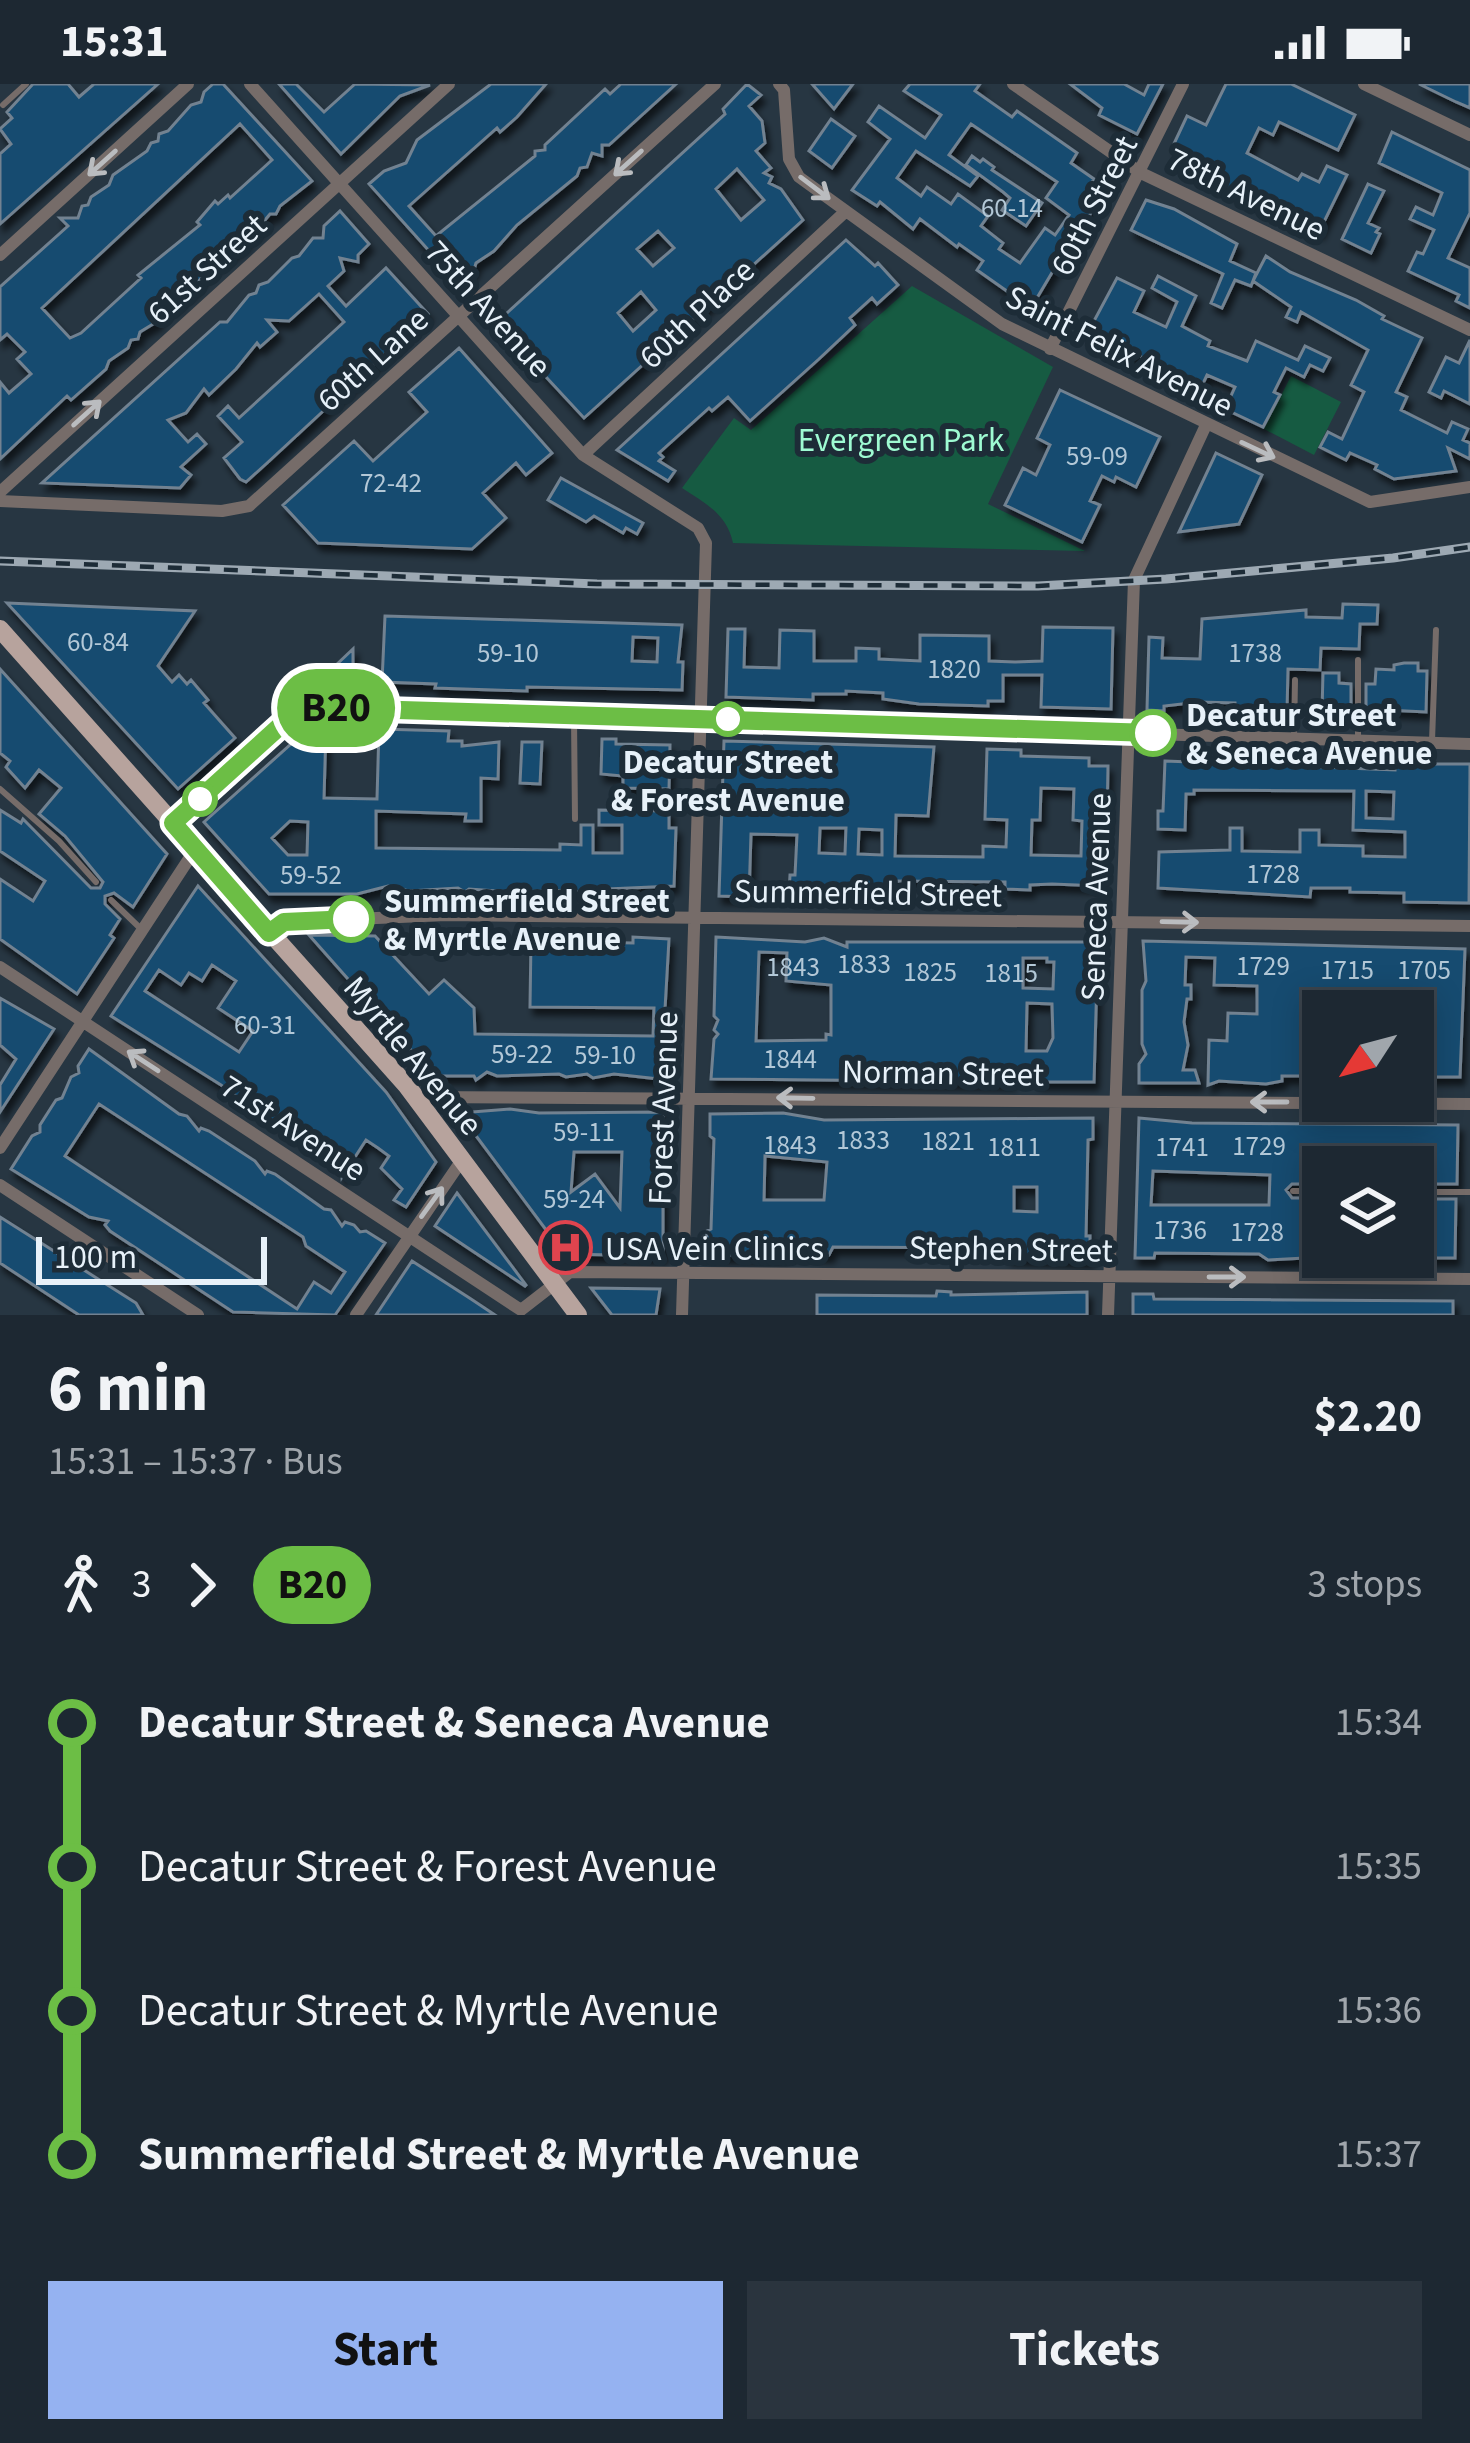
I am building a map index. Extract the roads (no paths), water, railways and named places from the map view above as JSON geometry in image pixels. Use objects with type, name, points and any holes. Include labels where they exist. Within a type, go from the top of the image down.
[{"type":"main road","name":"Myrtle Avenue","points":[[0,629],[416,1097],[578,1315]]},
{"type":"street","points":[[0,255],[188,84]]},
{"type":"street","name":"75th Avenue","points":[[250,84],[583,455],[698,527],[706,543]]},
{"type":"street","name":"61st Street","points":[[0,492],[449,84]]},
{"type":"street","name":"60th Lane","points":[[0,501],[222,511],[249,506],[715,84]]},
{"type":"street","name":"Saint Felix Avenue","points":[[779,84],[784,90],[789,158],[799,177],[1002,324],[1370,502],[1470,487]]},
{"type":"street","name":"78th Avenue","points":[[1012,84],[1141,173],[1470,330]]},
{"type":"street","name":"60th Street","points":[[1049,349],[1183,84]]},
{"type":"street","points":[[1364,84],[1470,135]]},
{"type":"street","name":"60th Place","points":[[583,455],[846,211]]},
{"type":"street","name":"Seneca Avenue","points":[[1108,1315],[1134,580],[1206,425]]},
{"type":"street","name":"Forest Avenue","points":[[682,1315],[706,543]]},
{"type":"street","points":[[173,823],[301,707],[1470,745]]},
{"type":"street","points":[[0,1148],[196,848]]},
{"type":"street","name":"Summerfield Street","points":[[269,933],[284,922],[446,915],[1470,926]]},
{"type":"street","name":"71st Avenue","points":[[0,967],[521,1310],[555,1284]]},
{"type":"street","name":"Norman Street","points":[[416,1097],[1470,1103]]},
{"type":"street","points":[[356,1315],[462,1160]]},
{"type":"street","points":[[0,1185],[198,1315]]},
{"type":"street","name":"Stephen Street","points":[[555,1284],[570,1272],[683,1271],[1470,1279]]},
{"type":"lane","points":[[3,105],[26,84]]},
{"type":"lane","points":[[1432,745],[1436,630]]},
{"type":"lane","points":[[1358,660],[1358,742]]},
{"type":"lane","points":[[1294,739],[1295,680]]},
{"type":"lane","points":[[574,715],[575,820]]},
{"type":"lane","points":[[0,790],[59,841],[96,882]]},
{"type":"lane","points":[[111,900],[142,931]]},
{"type":"lane","points":[[1293,1191],[1302,1191]]},
{"type":"lane","points":[[1434,1192],[1470,1192]]},
{"type":"railway","points":[[0,561],[597,584],[1038,586],[1166,579],[1470,547]]},
{"type":"place","name":"Decatur Street & Forest Avenue","points":[[728,719]]},
{"type":"place","name":"Decatur Street & Seneca Avenue","points":[[1153,733]]},
{"type":"place","name":"Summerfield Street & Myrtle Avenue","points":[[351,919]]},
{"type":"place","name":"USA Vein Clinics","points":[[566,1248]]},
{"type":"park label","name":"Evergreen Park","points":[[901,439]]}]
